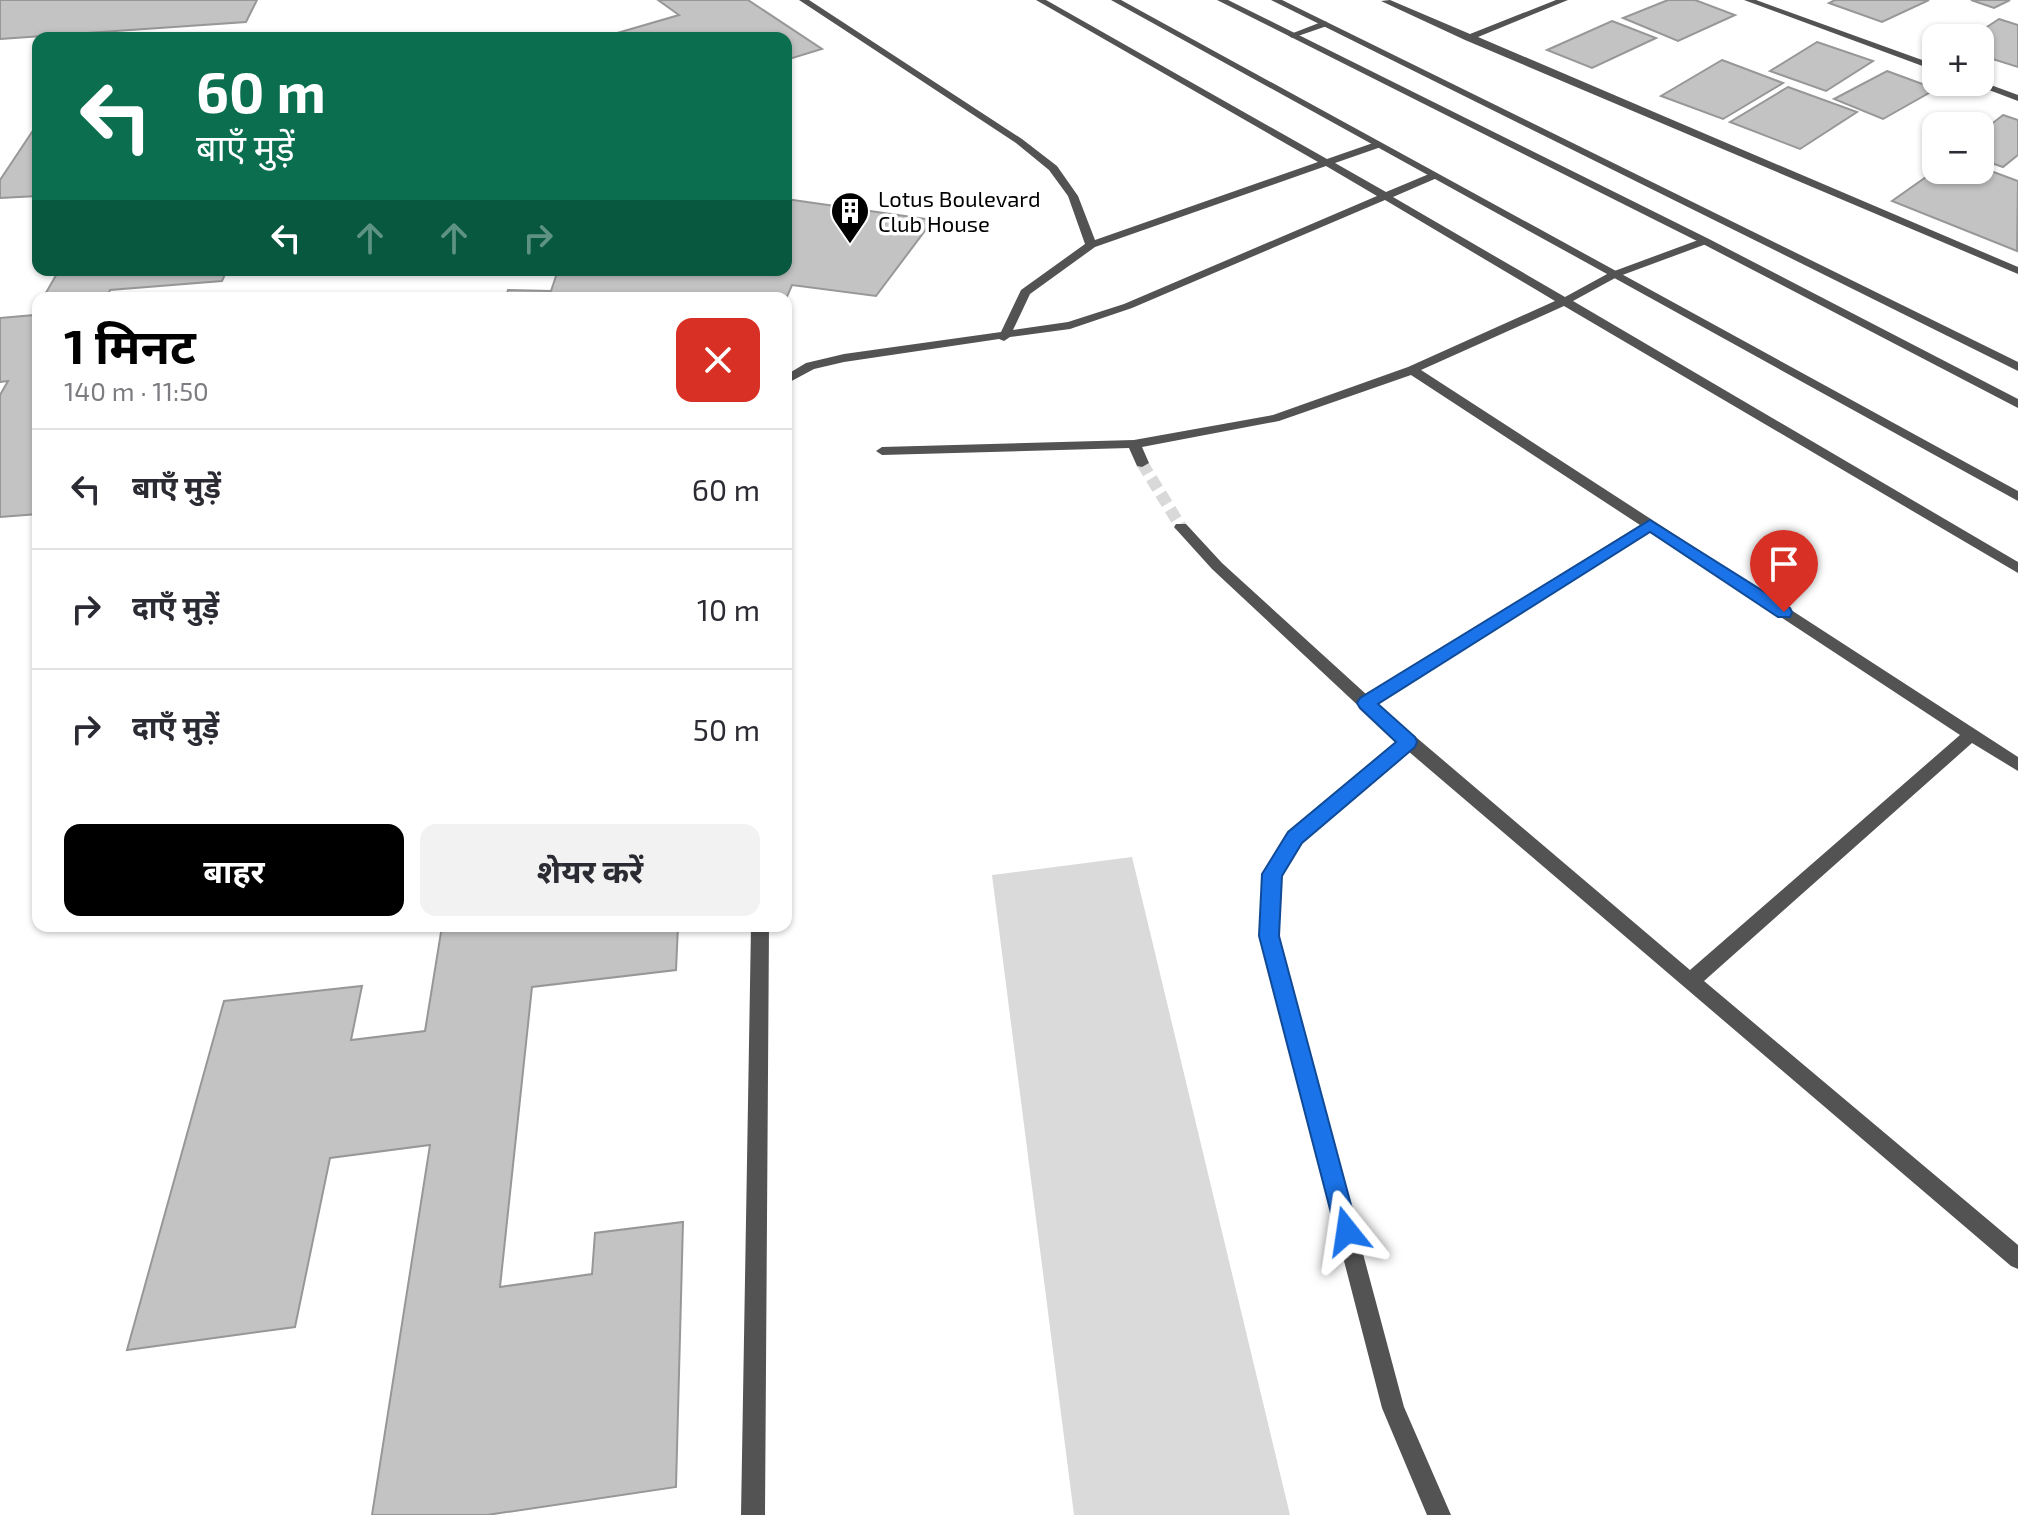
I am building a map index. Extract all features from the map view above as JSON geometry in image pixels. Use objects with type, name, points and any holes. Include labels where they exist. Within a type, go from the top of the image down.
[{"type":"street","points":[[803,0],[1019,141],[1053,168],[1073,196],[1091,245]]},
{"type":"street","points":[[1040,0],[1385,196],[2018,568]]},
{"type":"street","points":[[1115,0],[2018,497]]},
{"type":"street","points":[[1221,0],[1705,241],[2018,404]]},
{"type":"street","points":[[1275,0],[2018,367]]},
{"type":"street","points":[[1389,0],[1385,1],[2018,271]]},
{"type":"street","points":[[1468,38],[1564,0]]},
{"type":"street","points":[[1748,0],[1922,63]]},
{"type":"street","points":[[1292,35],[1324,24]]},
{"type":"street","points":[[1994,89],[2018,98]]},
{"type":"street","points":[[1004,337],[1025,292],[1091,245],[1377,145]]},
{"type":"street","points":[[792,376],[810,366],[844,358],[1070,325],[1128,306],[1433,176]]},
{"type":"street","points":[[882,451],[1134,444],[1275,418],[1412,370],[1563,302],[1613,275],[1705,241]]},
{"type":"street","points":[[1412,370],[2018,765]]},
{"type":"street","points":[[1134,444],[1142,463]]},
{"type":"street","points":[[1366,703],[1650,525]]},
{"type":"street","points":[[1181,527],[1217,566],[1408,742],[2018,1259]]},
{"type":"street","points":[[1691,981],[1971,735]]},
{"type":"street","points":[[1408,742],[1295,837],[1272,874],[1269,936],[1393,1408],[1439,1515]]},
{"type":"street","points":[[753,1515],[760,932]]},
{"type":"shaded area","points":[[1132,857],[1290,1515],[1074,1515],[992,875]]},
{"type":"building","points":[[0,0],[257,0],[246,22],[101,32],[32,32],[32,37],[0,39]]},
{"type":"building","points":[[658,0],[748,0],[822,49],[792,58],[792,32],[621,32],[679,15]]},
{"type":"building","points":[[1668,0],[1695,0],[1735,15],[1678,41],[1623,18]]},
{"type":"building","points":[[1835,0],[1929,0],[1882,22],[1829,3]]},
{"type":"building","points":[[1971,0],[2010,0],[1994,8]]},
{"type":"building","points":[[1999,19],[2018,25],[2018,67],[1994,59],[1994,24],[1991,24]]},
{"type":"building","points":[[1612,21],[1656,38],[1592,68],[1547,50]]},
{"type":"building","points":[[1817,42],[1873,61],[1826,91],[1770,71]]},
{"type":"building","points":[[1722,60],[1783,83],[1723,119],[1661,96]]},
{"type":"building","points":[[1887,71],[1922,84],[1924,96],[1883,119],[1834,99]]},
{"type":"building","points":[[1788,87],[1857,112],[1800,149],[1730,122]]},
{"type":"building","points":[[2003,115],[2018,120],[2018,155],[2003,167],[1994,164],[1994,122]]},
{"type":"building","points":[[32,132],[32,196],[0,198],[0,180]]},
{"type":"building","points":[[1994,172],[2018,181],[2017,251],[1892,201],[1922,180],[1922,184],[1994,184]]},
{"type":"building","name":"Lotus Boulevard Club House","points":[[792,200],[933,220],[876,296],[792,285],[789,292],[508,292],[551,291],[556,276],[792,276]]},
{"type":"building","points":[[56,276],[224,276],[222,281],[109,292],[46,292]]},
{"type":"building","points":[[32,315],[32,514],[0,517],[0,395],[8,381],[0,382],[0,318]]},
{"type":"building","points":[[441,932],[678,932],[676,970],[532,987],[500,1287],[592,1274],[595,1233],[683,1222],[676,1487],[487,1515],[372,1515],[430,1145],[330,1158],[295,1327],[127,1350],[224,1001],[362,986],[351,1040],[425,1031]]},
{"type":"tunnel","points":[[1142,463],[1181,527]]},
{"type":"place","name":"Lotus Boulevard Club House","points":[[850,245]]},
{"type":"route","points":[[1347,1231],[1269,936],[1272,874],[1295,837],[1408,742],[1366,703],[1650,525],[1784,612]]}]
